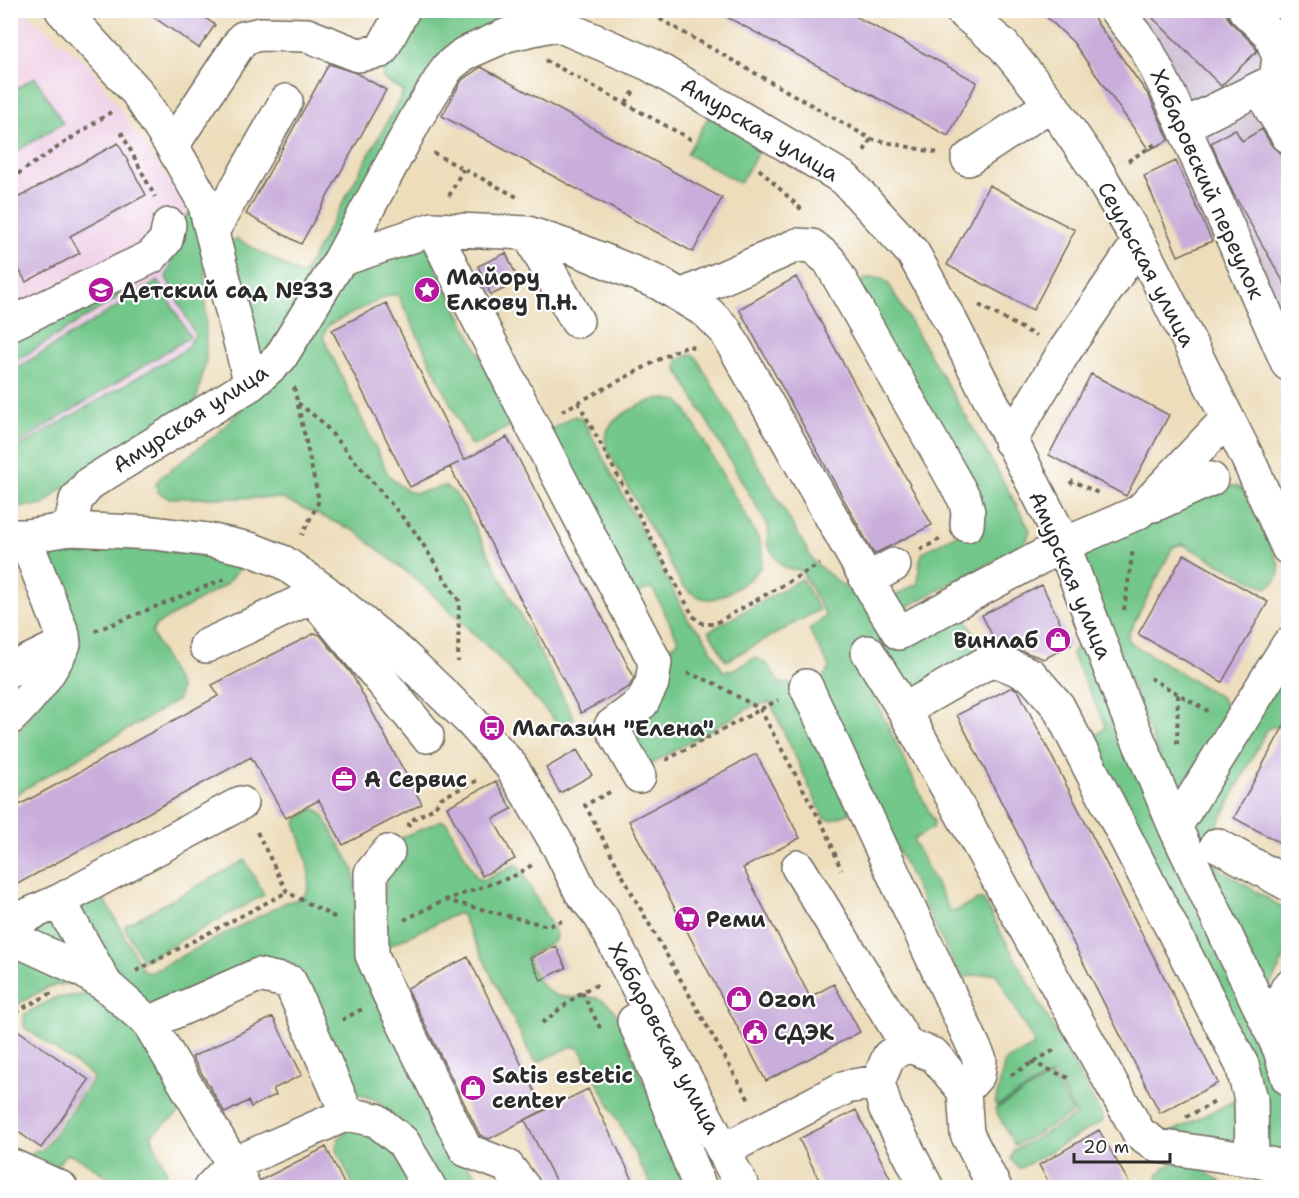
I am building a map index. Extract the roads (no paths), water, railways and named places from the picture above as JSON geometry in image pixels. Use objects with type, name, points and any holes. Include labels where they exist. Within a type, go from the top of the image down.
[{"type":"street","points":[[62,10],[137,92],[172,146],[204,202],[251,384]]},
{"type":"street","points":[[172,146],[243,38],[261,34],[307,35],[358,55],[370,55],[381,51],[403,10]]},
{"type":"street","name":"Сеульская улица","points":[[961,10],[1002,45],[1051,104],[1096,169],[1139,242],[1248,459],[1288,548]]},
{"type":"street","name":"Хабаровский переулок","points":[[1116,10],[1146,48],[1288,364]]},
{"type":"street","points":[[1245,10],[1270,34],[1279,57],[1282,78],[1270,106],[1288,136]]},
{"type":"street","name":"Амурская улица","points":[[70,529],[76,501],[90,483],[251,384],[280,358],[340,260],[417,117],[448,67],[464,54],[502,37],[556,24],[649,64],[845,179],[913,253],[951,322],[1063,545],[1125,708],[1175,827],[1280,1050],[1288,1078]]},
{"type":"street","points":[[1183,126],[1282,78]]},
{"type":"street","points":[[213,230],[286,101]]},
{"type":"street","points":[[968,159],[1051,104]]},
{"type":"street","points":[[10,324],[151,257],[165,240],[169,225]]},
{"type":"street","points":[[433,229],[656,662],[652,683],[642,703],[611,726],[639,776]]},
{"type":"street","points":[[340,260],[433,229],[517,233],[659,282],[707,312],[725,330],[880,573],[899,633],[1063,545],[1211,479]]},
{"type":"street","points":[[517,233],[578,321]]},
{"type":"street","points":[[1010,441],[1064,352],[1139,242]]},
{"type":"street","points":[[681,296],[797,244],[812,246],[829,260],[965,500],[968,512],[967,525]]},
{"type":"street","points":[[1139,512],[1227,419]]},
{"type":"street","name":"Хабаровская улица","points":[[19,536],[70,529],[154,533],[209,540],[250,549],[283,562],[319,594],[401,654],[471,721],[511,766],[559,847],[581,892],[601,917],[743,1188]]},
{"type":"street","points":[[10,718],[35,693],[54,666],[64,644],[63,635],[28,546],[19,536]]},
{"type":"street","points":[[207,645],[319,594],[427,736]]},
{"type":"street","points":[[10,670],[64,644]]},
{"type":"street","points":[[1175,827],[1288,645]]},
{"type":"street","points":[[868,651],[904,710],[1139,1133],[1158,1146],[1279,1166],[1288,1165]]},
{"type":"street","points":[[904,710],[993,659],[1031,675],[1058,706],[1242,1065],[1251,1099],[1252,1160]]},
{"type":"street","points":[[806,686],[980,1060],[978,1075],[964,1091]]},
{"type":"street","points":[[10,923],[59,901],[241,803]]},
{"type":"street","points":[[1217,845],[1288,884]]},
{"type":"street","points":[[388,852],[371,873],[372,955],[466,1150],[507,1166],[524,1188]]},
{"type":"street","points":[[798,867],[907,1045],[934,1055],[964,1091],[968,1134],[995,1188]]},
{"type":"street","name":"Хабаровская улица","points":[[581,892],[585,911],[613,978],[646,1047],[700,1188]]},
{"type":"street","points":[[59,901],[107,986]]},
{"type":"street","points":[[10,938],[82,969],[107,986],[149,1023],[238,1176]]},
{"type":"street","points":[[149,1023],[258,975],[290,982],[347,1114]]},
{"type":"street","points":[[1269,1028],[1288,987]]},
{"type":"street","points":[[907,1045],[889,1056],[878,1082],[885,1107],[927,1188]]},
{"type":"street","points":[[724,1149],[846,1088],[878,1082]]},
{"type":"street","points":[[210,1188],[238,1176],[347,1114],[376,1120],[403,1142],[430,1188]]},
{"type":"street","points":[[10,1165],[61,1188]]},
{"type":"place","name":"Детский сад №33","points":[[101,290]]},
{"type":"place","name":"Майору Елкову П.Н.","points":[[427,290]]},
{"type":"place","name":"Винлаб","points":[[1058,640]]},
{"type":"place","name":"Магазин \"Елена\"","points":[[492,728]]},
{"type":"place","name":"А Сервис","points":[[344,779]]},
{"type":"place","name":"Реми","points":[[687,919]]},
{"type":"place","name":"Ozon","points":[[739,999]]},
{"type":"place","name":"СДЭК","points":[[755,1032]]},
{"type":"place","name":"Satis estetic center","points":[[473,1088]]}]
